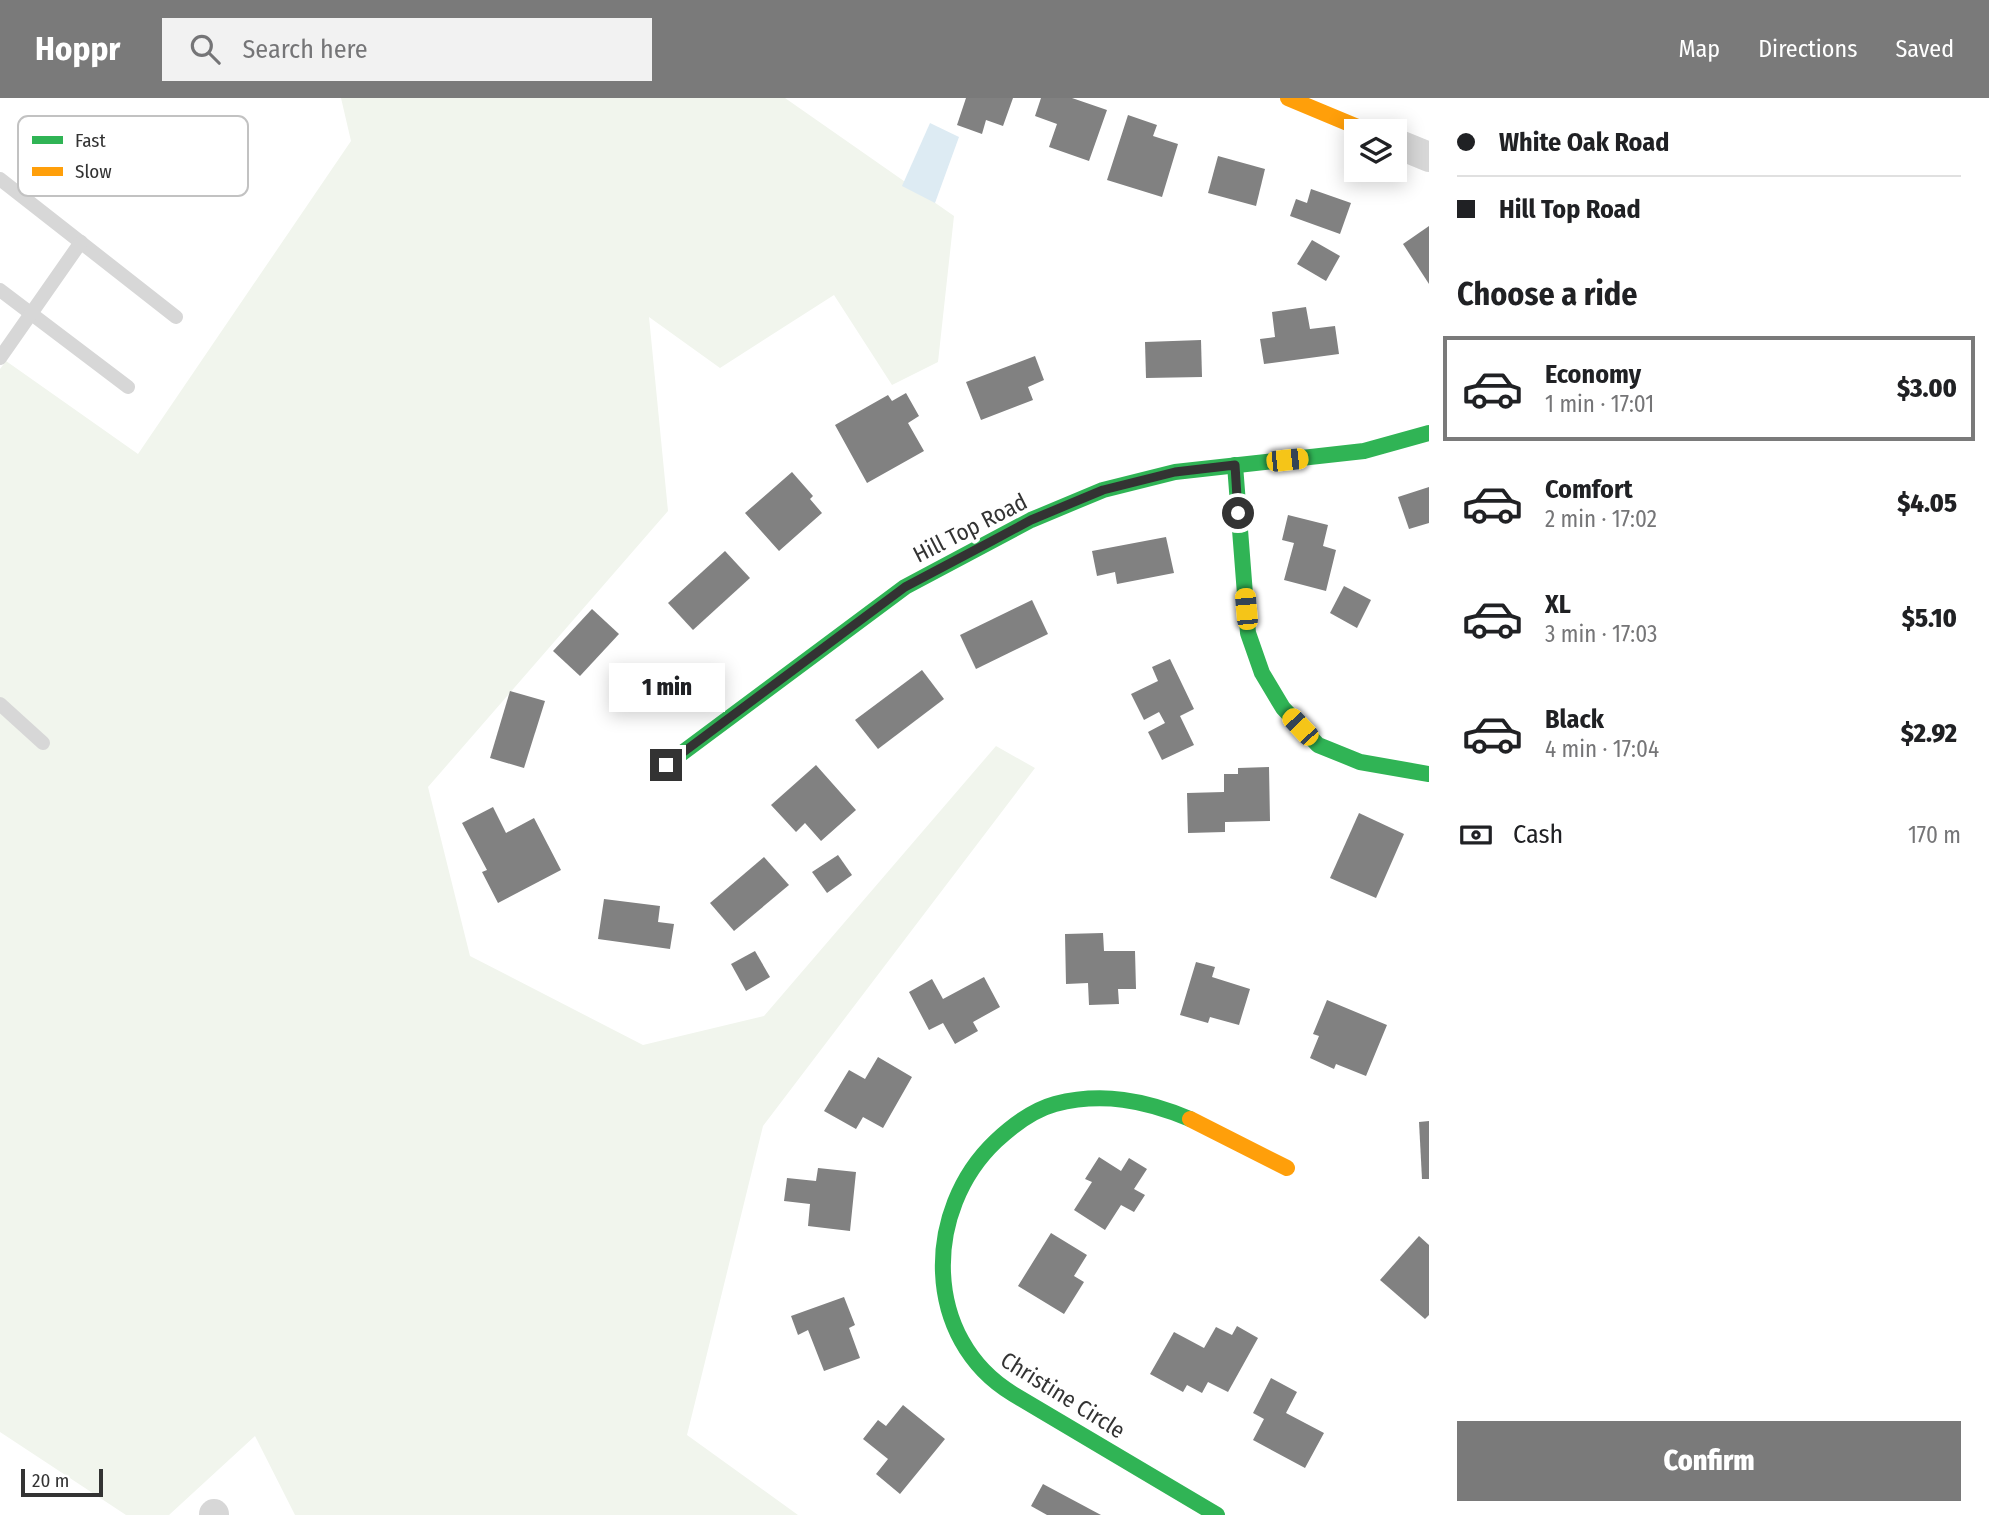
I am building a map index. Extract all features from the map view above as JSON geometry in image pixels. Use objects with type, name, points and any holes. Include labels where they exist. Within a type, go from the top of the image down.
[{"type":"street","points":[[1288,98],[1344,121]]},
{"type":"street","points":[[1407,148],[1429,157]]},
{"type":"street","name":"Hill Top Road","points":[[666,765],[905,587],[1031,520],[1103,490],[1175,472],[1364,451],[1429,433]]},
{"type":"street","points":[[1235,465],[1248,633],[1262,673],[1283,708],[1318,745],[1360,762],[1429,774]]},
{"type":"street","name":"Christine Circle","points":[[1217,1515],[988,1377],[958,1335],[946,1303],[941,1269],[943,1235],[952,1201],[968,1171],[990,1144],[1032,1114],[1064,1102],[1132,1099],[1168,1109],[1287,1168]]},
{"type":"lane","points":[[0,179],[18,193]]},
{"type":"lane","points":[[22,196],[176,317]]},
{"type":"lane","points":[[0,358],[81,242]]},
{"type":"lane","points":[[0,290],[128,387]]},
{"type":"lane","points":[[0,704],[43,743]]},
{"type":"shaded area","points":[[341,98],[785,98],[954,216],[938,362],[892,385],[834,295],[720,368],[649,317],[668,511],[428,787],[470,956],[643,1045],[764,1016],[996,746],[1035,768],[763,1126],[687,1435],[798,1515],[295,1515],[255,1436],[169,1515],[126,1515],[0,1432],[0,369],[6,361],[138,454],[351,141]]},
{"type":"shaded area","points":[[930,123],[959,137],[935,203],[902,186]]},
{"type":"building","points":[[966,98],[1013,98],[1003,126],[986,120],[982,134],[957,125]]},
{"type":"building","points":[[1041,98],[1072,98],[1107,110],[1089,161],[1049,147],[1057,124],[1035,116]]},
{"type":"building","points":[[1128,115],[1157,125],[1153,136],[1178,144],[1162,197],[1107,180]]},
{"type":"building","points":[[1218,156],[1265,169],[1256,206],[1208,193]]},
{"type":"building","points":[[1311,189],[1351,203],[1340,234],[1290,216],[1296,199],[1307,203]]},
{"type":"building","points":[[1429,226],[1429,284],[1403,244]]},
{"type":"building","points":[[1312,240],[1340,256],[1326,281],[1297,264]]},
{"type":"building","points":[[1306,307],[1310,329],[1335,326],[1339,354],[1264,364],[1260,339],[1275,337],[1272,312]]},
{"type":"building","points":[[1201,340],[1202,377],[1146,378],[1145,342]]},
{"type":"building","points":[[1035,356],[1044,380],[1028,387],[1033,400],[981,420],[966,382]]},
{"type":"building","points":[[906,393],[919,416],[908,423],[924,451],[867,483],[835,425],[888,395],[892,401]]},
{"type":"building","points":[[792,472],[813,496],[810,499],[822,513],[779,551],[745,513]]},
{"type":"building","points":[[1429,487],[1429,523],[1409,529],[1398,497]]},
{"type":"building","points":[[1288,515],[1328,525],[1323,546],[1336,550],[1326,591],[1284,580],[1294,543],[1282,540]]},
{"type":"building","points":[[1166,537],[1174,573],[1117,584],[1115,572],[1097,576],[1092,551]]},
{"type":"building","points":[[725,551],[750,578],[693,630],[668,603]]},
{"type":"building","points":[[1344,586],[1371,600],[1357,628],[1330,613]]},
{"type":"building","points":[[1032,600],[1048,634],[976,669],[960,635]]},
{"type":"building","points":[[592,609],[619,634],[580,676],[553,651]]},
{"type":"building","points":[[1170,659],[1194,709],[1180,716],[1194,745],[1162,760],[1148,732],[1165,723],[1159,712],[1144,720],[1131,694],[1158,681],[1152,667]]},
{"type":"building","points":[[922,670],[944,699],[878,749],[855,720]]},
{"type":"building","points":[[510,691],[545,701],[524,768],[490,758]]},
{"type":"building","points":[[816,765],[856,810],[821,841],[805,823],[796,832],[771,805]]},
{"type":"building","points":[[1269,767],[1270,821],[1225,822],[1225,832],[1188,833],[1187,793],[1224,792],[1224,774],[1238,774],[1238,768]]},
{"type":"building","points":[[493,807],[506,833],[534,818],[561,870],[498,903],[482,872],[487,870],[462,823]]},
{"type":"building","points":[[1359,813],[1404,834],[1376,898],[1330,878]]},
{"type":"building","points":[[838,855],[852,875],[827,893],[812,872]]},
{"type":"building","points":[[764,857],[789,885],[734,931],[710,903]]},
{"type":"building","points":[[604,899],[660,906],[658,922],[674,924],[670,949],[598,939]]},
{"type":"building","points":[[1103,933],[1104,951],[1135,951],[1136,989],[1118,989],[1119,1004],[1089,1005],[1088,983],[1066,984],[1065,934]]},
{"type":"building","points":[[755,951],[770,977],[746,991],[731,964]]},
{"type":"building","points":[[1196,962],[1215,967],[1212,977],[1250,989],[1239,1025],[1210,1017],[1208,1023],[1180,1015]]},
{"type":"building","points":[[984,977],[1000,1007],[973,1022],[978,1031],[955,1044],[943,1023],[929,1030],[909,992],[932,979],[943,999]]},
{"type":"building","points":[[1327,1000],[1387,1025],[1366,1076],[1336,1064],[1334,1069],[1310,1058],[1319,1036],[1313,1034]]},
{"type":"building","points":[[878,1057],[912,1077],[883,1128],[863,1117],[856,1129],[824,1111],[849,1070],[865,1079]]},
{"type":"building","points":[[1429,1121],[1429,1179],[1422,1179],[1419,1122]]},
{"type":"building","points":[[1099,1157],[1121,1171],[1129,1158],[1147,1169],[1134,1189],[1145,1195],[1134,1212],[1121,1205],[1105,1230],[1074,1210],[1092,1182],[1085,1179]]},
{"type":"building","points":[[818,1168],[856,1172],[850,1231],[808,1226],[810,1204],[784,1201],[787,1178],[816,1181]]},
{"type":"building","points":[[1051,1233],[1087,1255],[1074,1276],[1084,1282],[1064,1314],[1018,1286]]},
{"type":"building","points":[[1419,1236],[1429,1245],[1429,1315],[1425,1319],[1380,1280]]},
{"type":"building","points":[[844,1297],[855,1325],[849,1328],[860,1358],[824,1371],[808,1330],[798,1335],[791,1316]]},
{"type":"building","points":[[1237,1326],[1258,1338],[1228,1392],[1208,1382],[1202,1393],[1187,1385],[1183,1392],[1150,1374],[1174,1332],[1204,1348],[1216,1327],[1232,1335]]},
{"type":"building","points":[[1271,1378],[1297,1392],[1286,1413],[1324,1433],[1305,1468],[1253,1440],[1264,1419],[1253,1413]]},
{"type":"building","points":[[903,1405],[945,1439],[900,1494],[876,1474],[888,1459],[863,1439],[878,1420],[886,1426]]},
{"type":"building","points":[[1043,1484],[1101,1515],[1047,1515],[1031,1506]]},
{"type":"traffic: fast","points":[[666,765],[905,587],[1031,520],[1103,490],[1175,472],[1364,451],[1429,433]]},
{"type":"traffic: fast","points":[[1235,465],[1248,633],[1262,673],[1283,708],[1318,745],[1360,762],[1429,774]]},
{"type":"traffic: fast","points":[[1190,1119],[1157,1107],[1107,1098],[1055,1104],[1023,1119],[996,1141],[972,1169],[955,1202],[945,1237],[943,1273],[948,1308],[962,1341],[983,1370],[1013,1394],[1217,1515]]},
{"type":"traffic: slow","points":[[1288,98],[1344,121]]},
{"type":"traffic: slow","points":[[1190,1119],[1287,1168]]},
{"type":"route","points":[[666,765],[905,587],[1031,520],[1103,490],[1175,472],[1235,465],[1238,513]]}]
